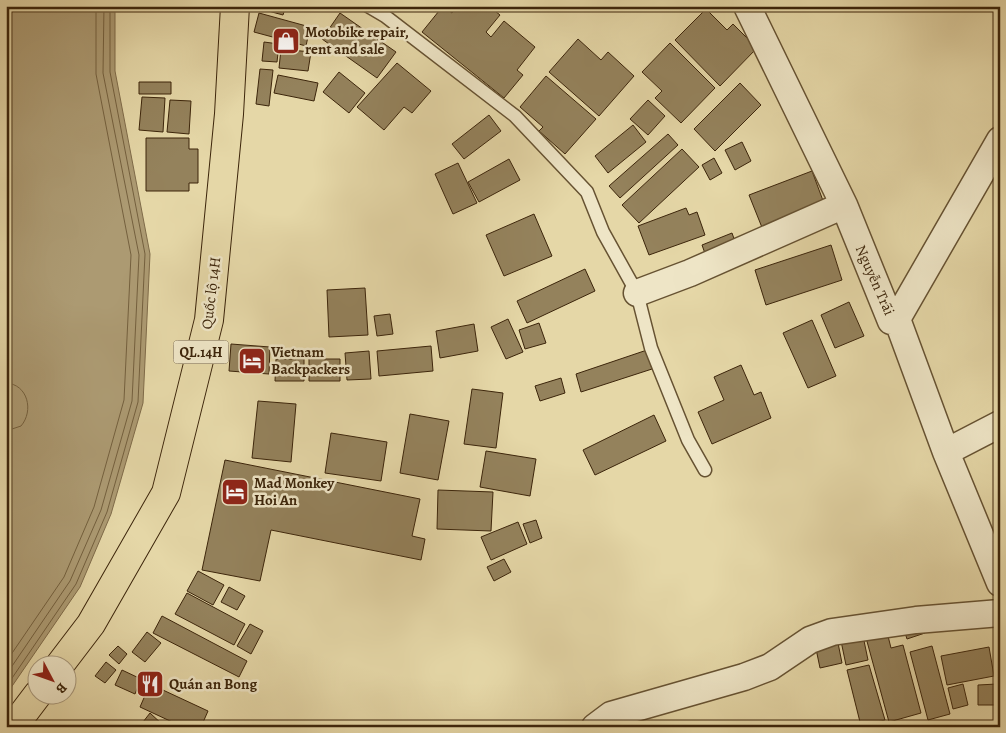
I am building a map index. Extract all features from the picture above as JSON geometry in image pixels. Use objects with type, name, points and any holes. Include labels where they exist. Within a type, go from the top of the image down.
[{"type":"main road","name":"Quốc lộ 14H","points":[[67,656],[91,624],[166,493],[209,320],[229,114],[235,6]]},
{"type":"main road","points":[[13,727],[29,706]]},
{"type":"street","name":"Nguyễn Trãi","points":[[747,6],[844,205],[891,321],[897,319],[946,452],[1000,583]]},
{"type":"street","points":[[897,319],[1000,140]]},
{"type":"street","points":[[636,293],[690,273],[844,205]]},
{"type":"street","points":[[946,452],[1000,424]]},
{"type":"street","points":[[595,727],[611,715],[744,677],[770,667],[810,640],[832,632],[916,620],[1000,613]]},
{"type":"lane","points":[[368,6],[385,16],[514,116],[587,192],[603,232],[636,293],[651,348],[688,440],[705,470]]},
{"type":"water","points":[[6,6],[115,6],[115,71],[150,254],[143,403],[111,514],[80,587],[33,656],[28,656],[28,663],[6,695],[6,415],[9,410],[6,379]]},
{"type":"building","points":[[262,6],[286,6],[283,15],[261,9]]},
{"type":"building","points":[[443,6],[452,13],[457,6],[489,6],[500,15],[486,32],[491,37],[504,21],[535,47],[517,70],[523,75],[504,98],[422,32]]},
{"type":"building","points":[[706,9],[727,30],[733,24],[757,48],[720,86],[675,40]]},
{"type":"building","points":[[259,13],[310,27],[306,46],[254,32]]},
{"type":"building","points":[[340,13],[396,52],[377,78],[322,39]]},
{"type":"building","points":[[578,39],[601,60],[608,52],[634,76],[599,116],[549,72]]},
{"type":"building","points":[[264,42],[279,44],[277,62],[262,61]]},
{"type":"building","points":[[670,43],[715,88],[681,123],[655,98],[662,91],[642,72]]},
{"type":"building","points":[[281,49],[311,52],[308,71],[279,68]]},
{"type":"building","points":[[397,63],[431,91],[412,113],[404,107],[384,130],[357,107]]},
{"type":"building","points":[[260,69],[273,70],[269,106],[256,104]]},
{"type":"building","points":[[339,72],[365,93],[349,113],[323,92]]},
{"type":"building","points":[[278,75],[318,83],[314,101],[274,93]]},
{"type":"building","points":[[546,76],[596,119],[565,154],[539,131],[543,127],[520,107]]},
{"type":"building","points":[[139,82],[171,82],[171,94],[139,94]]},
{"type":"building","points":[[740,83],[761,105],[715,151],[694,129]]},
{"type":"building","points":[[142,97],[165,98],[163,132],[139,130]]},
{"type":"building","points":[[170,100],[191,101],[189,134],[167,132]]},
{"type":"building","points":[[648,100],[665,116],[648,135],[630,119]]},
{"type":"building","points":[[489,115],[501,131],[464,159],[452,144]]},
{"type":"building","points":[[633,125],[646,142],[608,173],[595,156]]},
{"type":"building","points":[[668,134],[678,145],[620,198],[609,186]]},
{"type":"building","points":[[146,138],[189,138],[189,149],[198,149],[198,183],[189,183],[189,191],[146,191]]},
{"type":"building","points":[[742,142],[751,161],[735,170],[725,150]]},
{"type":"building","points":[[682,149],[699,167],[639,223],[622,205]]},
{"type":"building","points":[[714,158],[722,173],[710,180],[702,165]]},
{"type":"building","points":[[509,159],[520,180],[479,202],[468,182]]},
{"type":"building","points":[[458,163],[477,203],[453,214],[435,174]]},
{"type":"building","points":[[812,171],[825,206],[763,230],[749,195]]},
{"type":"building","points":[[686,208],[689,215],[697,212],[705,235],[649,255],[638,226]]},
{"type":"building","points":[[534,214],[552,256],[504,276],[486,235]]},
{"type":"building","points":[[732,233],[737,247],[707,259],[702,245]]},
{"type":"building","points":[[831,245],[842,280],[766,305],[755,270]]},
{"type":"building","points":[[585,269],[595,291],[527,323],[517,301]]},
{"type":"building","points":[[365,288],[368,335],[329,337],[327,290]]},
{"type":"building","points":[[849,302],[864,336],[835,348],[821,315]]},
{"type":"building","points":[[390,314],[393,334],[377,336],[374,316]]},
{"type":"building","points":[[508,319],[523,352],[506,359],[491,327]]},
{"type":"building","points":[[812,320],[836,376],[808,388],[783,333]]},
{"type":"building","points":[[539,323],[546,343],[525,349],[519,330]]},
{"type":"building","points":[[474,324],[478,351],[440,358],[436,331]]},
{"type":"building","points":[[231,344],[270,347],[269,374],[229,371]]},
{"type":"building","points":[[431,346],[433,371],[379,376],[377,351]]},
{"type":"building","points":[[647,350],[652,369],[581,392],[576,374]]},
{"type":"building","points":[[369,351],[371,379],[347,380],[345,353]]},
{"type":"building","points":[[276,359],[304,359],[304,381],[275,381]]},
{"type":"building","points":[[309,359],[340,359],[340,381],[309,381]]},
{"type":"building","points":[[741,365],[754,395],[761,392],[771,418],[712,444],[698,412],[724,400],[714,377]]},
{"type":"building","points":[[561,378],[565,393],[540,401],[535,386]]},
{"type":"building","points":[[472,389],[503,393],[496,448],[464,444]]},
{"type":"building","points":[[258,401],[296,404],[291,462],[252,458]]},
{"type":"building","points":[[410,414],[449,421],[438,480],[400,473]]},
{"type":"building","points":[[654,415],[666,441],[595,475],[583,450]]},
{"type":"building","points":[[331,433],[387,442],[381,481],[325,473]]},
{"type":"building","points":[[486,451],[536,459],[530,496],[480,487]]},
{"type":"building","points":[[225,460],[420,499],[412,536],[425,539],[421,560],[271,530],[260,581],[202,570]]},
{"type":"building","points":[[438,490],[493,492],[491,531],[437,529]]},
{"type":"building","points":[[536,520],[542,538],[530,543],[523,524]]},
{"type":"building","points":[[518,522],[527,544],[491,560],[481,537]]},
{"type":"building","points":[[504,559],[511,572],[494,581],[487,567]]},
{"type":"building","points":[[198,571],[224,585],[213,605],[187,591]]},
{"type":"building","points":[[229,587],[245,596],[237,610],[221,602]]},
{"type":"building","points":[[187,593],[245,624],[234,645],[175,614]]},
{"type":"building","points":[[162,616],[247,661],[239,677],[153,633]]},
{"type":"building","points":[[921,619],[925,633],[907,639],[902,624]]},
{"type":"building","points":[[250,624],[263,631],[251,654],[237,646]]},
{"type":"building","points":[[886,628],[891,648],[903,645],[921,713],[889,722],[865,634]]},
{"type":"building","points":[[147,632],[161,643],[145,662],[132,652]]},
{"type":"building","points":[[863,636],[868,660],[846,665],[841,641]]},
{"type":"building","points":[[837,638],[842,663],[820,668],[815,644]]},
{"type":"building","points":[[118,646],[127,654],[119,664],[109,655]]},
{"type":"building","points":[[932,646],[950,714],[928,720],[910,652]]},
{"type":"building","points":[[989,647],[994,676],[947,685],[941,656]]},
{"type":"building","points":[[106,662],[116,670],[105,683],[95,676]]},
{"type":"building","points":[[869,665],[885,720],[861,726],[847,670]]},
{"type":"building","points":[[122,670],[141,679],[135,694],[115,685]]},
{"type":"building","points":[[150,684],[208,711],[201,727],[183,727],[140,707]]},
{"type":"building","points":[[963,684],[968,705],[953,709],[948,688]]},
{"type":"building","points":[[997,684],[997,705],[978,705],[978,685]]},
{"type":"building","points":[[150,713],[163,725],[161,727],[149,727],[143,722]]},
{"type":"place","name":"Motobike repair, rent and sale","points":[[286,41]]},
{"type":"place","name":"Vietnam Backpackers","points":[[252,361]]},
{"type":"place","name":"Mad Monkey Hoi An","points":[[235,492]]},
{"type":"place","name":"Quán an Bong","points":[[150,684]]}]
